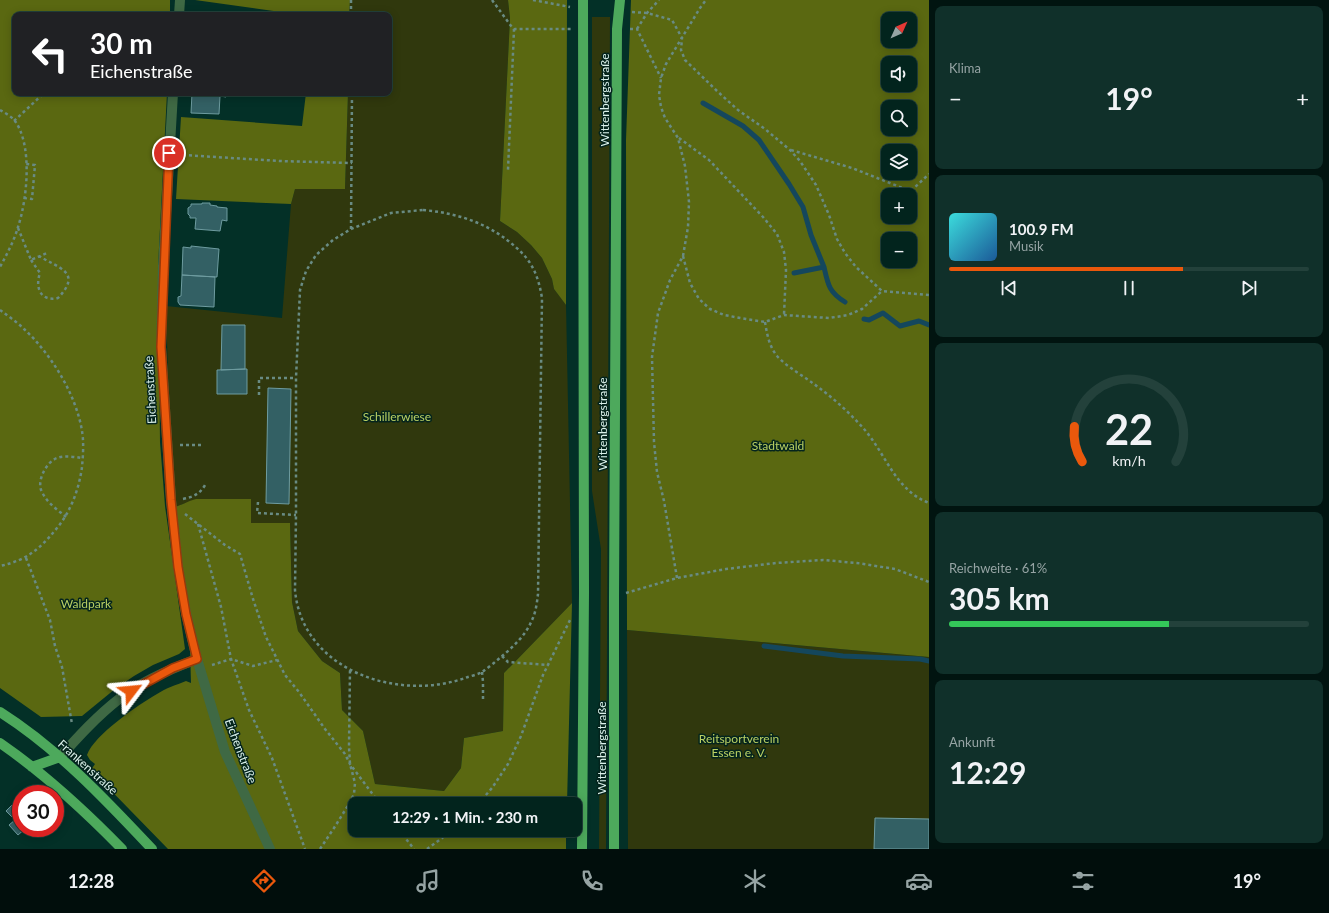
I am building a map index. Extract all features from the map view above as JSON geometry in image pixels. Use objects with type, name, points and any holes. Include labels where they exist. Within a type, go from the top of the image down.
[{"type":"main road","name":"Wittenbergstraße","points":[[614,849],[617,29],[620,0]]},
{"type":"main road","name":"Wittenbergstraße","points":[[582,849],[584,593],[583,5]]},
{"type":"main road","name":"Frankenstraße","points":[[0,712],[60,757],[105,799],[152,849]]},
{"type":"main road","points":[[0,743],[32,767],[91,818],[122,849]]},
{"type":"main road","points":[[32,767],[60,757]]},
{"type":"street","points":[[179,12],[180,0]]},
{"type":"street","name":"Eichenstraße","points":[[173,96],[161,347],[171,502],[178,567],[186,614],[225,752],[270,849]]},
{"type":"street","points":[[60,757],[119,699],[173,668],[199,664]]},
{"type":"path","points":[[351,0],[352,12]]},
{"type":"path","points":[[492,0],[514,30],[508,170]]},
{"type":"path","points":[[533,0],[583,5]]},
{"type":"path","points":[[637,29],[647,13],[659,0]]},
{"type":"path","points":[[677,578],[664,501],[657,472],[654,442],[652,357],[658,313],[670,280],[683,256],[688,227],[689,202],[685,166],[678,138],[665,118],[659,95],[661,78],[671,54],[706,0]]},
{"type":"path","points":[[626,12],[647,13],[672,20],[682,38],[681,50],[685,60],[738,110],[765,129],[790,150],[800,161],[816,185],[829,215],[837,239],[845,253],[856,267],[882,291],[929,294]]},
{"type":"path","points":[[514,30],[583,29]]},
{"type":"path","points":[[641,37],[661,78]]},
{"type":"path","points":[[14,121],[41,96]]},
{"type":"path","points":[[351,229],[352,96]]},
{"type":"path","points":[[0,110],[8,115],[20,130],[24,144],[26,164],[24,198],[18,227],[0,267]]},
{"type":"path","points":[[678,138],[709,160],[777,234],[784,252],[786,270],[784,315]]},
{"type":"path","points":[[790,150],[852,168],[904,189],[913,189],[929,174]]},
{"type":"path","points":[[169,153],[207,157],[280,161],[352,163]]},
{"type":"path","points":[[24,198],[32,199],[35,165],[26,164]]},
{"type":"path","points":[[423,210],[442,212],[466,218],[483,225],[502,236],[520,251],[531,263],[539,282],[542,298],[538,594],[532,621],[516,644],[482,672],[453,682],[434,685],[409,686],[387,683],[365,676],[335,661],[320,648],[305,628],[296,602],[295,590],[296,378],[300,290],[306,271],[316,255],[333,240],[351,229],[391,213],[423,210]]},
{"type":"path","points":[[18,227],[31,260],[40,273],[38,280],[40,292],[47,299],[58,298],[69,282],[66,274],[57,265],[39,256]]},
{"type":"path","points":[[31,260],[46,253]]},
{"type":"path","points":[[683,256],[690,283],[699,299],[710,309],[724,315],[765,322],[784,315],[829,318],[848,315],[862,309],[882,291]]},
{"type":"path","points":[[0,310],[29,333],[58,370],[73,398],[79,414],[83,432],[83,458],[80,477],[75,496],[66,517],[47,540],[26,558],[0,566]]},
{"type":"path","points":[[765,322],[769,343],[777,356],[829,395],[848,413],[878,448],[896,478],[906,488],[929,503]]},
{"type":"path","points":[[259,395],[260,378],[296,378]]},
{"type":"path","points":[[180,445],[203,445]]},
{"type":"path","points":[[66,517],[51,504],[41,491],[41,481],[45,470],[51,461],[66,456],[83,458]]},
{"type":"path","points":[[171,502],[197,494],[202,491],[205,485]]},
{"type":"path","points":[[171,502],[225,545],[240,554],[266,637],[285,675],[300,692],[375,797]]},
{"type":"path","points":[[258,502],[257,513],[296,515]]},
{"type":"path","points":[[198,524],[221,607],[231,659],[249,710],[272,758],[305,849]]},
{"type":"path","points":[[26,558],[50,620],[55,646],[62,667],[72,717],[72,726]]},
{"type":"path","points":[[614,597],[677,578],[726,569],[776,563],[823,560],[857,562],[895,569],[929,582]]},
{"type":"path","points":[[484,797],[508,764],[521,736],[548,665],[573,613]]},
{"type":"path","points":[[502,656],[508,662],[548,665]]},
{"type":"path","points":[[199,664],[231,659],[253,666],[277,660]]},
{"type":"path","points":[[320,849],[350,804],[354,794],[355,783],[350,764],[349,747],[350,669]]},
{"type":"path","points":[[482,672],[483,702]]},
{"type":"path","points":[[405,837],[414,849]]},
{"type":"path","points":[[427,849],[444,837]]},
{"type":"green space","name":"Waldpark","points":[[0,0],[170,0],[170,12],[12,12],[12,96],[167,96],[158,267],[160,442],[165,506],[185,649],[179,654],[153,665],[134,676],[115,689],[82,716],[41,717],[0,688]]},
{"type":"green space","points":[[195,0],[350,0],[349,12],[281,12]]},
{"type":"green space","name":"Schillerwiese","points":[[350,0],[508,0],[510,18],[500,221],[517,232],[542,258],[552,279],[554,289],[566,305],[572,603],[504,673],[503,731],[464,738],[461,768],[444,791],[375,784],[363,731],[342,710],[340,673],[322,661],[298,631],[292,602],[290,524],[251,523],[251,499],[182,504],[179,507],[174,507],[170,449],[166,306],[282,318],[291,204],[295,189],[345,189],[348,96],[392,96],[392,12],[349,12]]},
{"type":"green space","points":[[508,0],[567,0],[566,305],[554,289],[552,279],[542,258],[517,232],[500,221],[510,18]]},
{"type":"green space","name":"Stadtwald","points":[[631,0],[929,0],[929,657],[627,630],[626,140]]},
{"type":"green space","points":[[592,17],[610,17],[606,849],[599,849],[601,549],[592,491]]},
{"type":"green space","points":[[306,96],[348,96],[345,189],[295,189],[291,204],[176,199],[181,117],[302,126]]},
{"type":"green space","points":[[196,499],[251,499],[251,523],[290,523],[292,602],[298,631],[322,661],[340,673],[342,710],[363,731],[375,784],[444,791],[461,768],[464,738],[503,731],[504,673],[572,603],[567,797],[348,797],[348,837],[566,837],[566,849],[168,849],[91,770],[95,764],[87,755],[91,747],[107,730],[139,705],[167,688],[186,681],[191,683],[189,615],[174,507]]},
{"type":"green space","name":"Reitsportverein Essen e. V.","points":[[627,630],[929,657],[929,849],[628,849]]},
{"type":"building","points":[[192,96],[220,96],[219,114],[191,113]]},
{"type":"building","points":[[210,203],[210,205],[227,208],[227,221],[222,220],[220,231],[195,229],[196,218],[190,218],[188,208],[191,204]]},
{"type":"building","points":[[191,246],[219,249],[217,277],[182,275],[183,247],[191,248]]},
{"type":"building","points":[[182,275],[215,277],[214,307],[180,305],[178,302],[178,297],[181,296]]},
{"type":"building","points":[[222,325],[245,325],[245,369],[221,370]]},
{"type":"building","points":[[247,369],[247,394],[217,394],[217,370]]},
{"type":"building","points":[[268,388],[291,389],[289,504],[266,503]]},
{"type":"building","points":[[12,805],[12,817],[6,811]]},
{"type":"building","points":[[875,818],[929,819],[929,849],[874,849]]},
{"type":"waterway","points":[[703,103],[743,126],[759,140],[803,207],[811,235],[824,267]]},
{"type":"waterway","points":[[794,273],[824,267],[830,288],[845,302]]},
{"type":"waterway","points":[[864,319],[869,320],[883,313],[900,326],[919,321],[929,325]]},
{"type":"waterway","points":[[764,646],[843,656],[920,659],[929,661]]},
{"type":"route","points":[[131,691],[173,668],[197,659],[186,614],[178,567],[171,500],[161,347],[169,153]]}]
